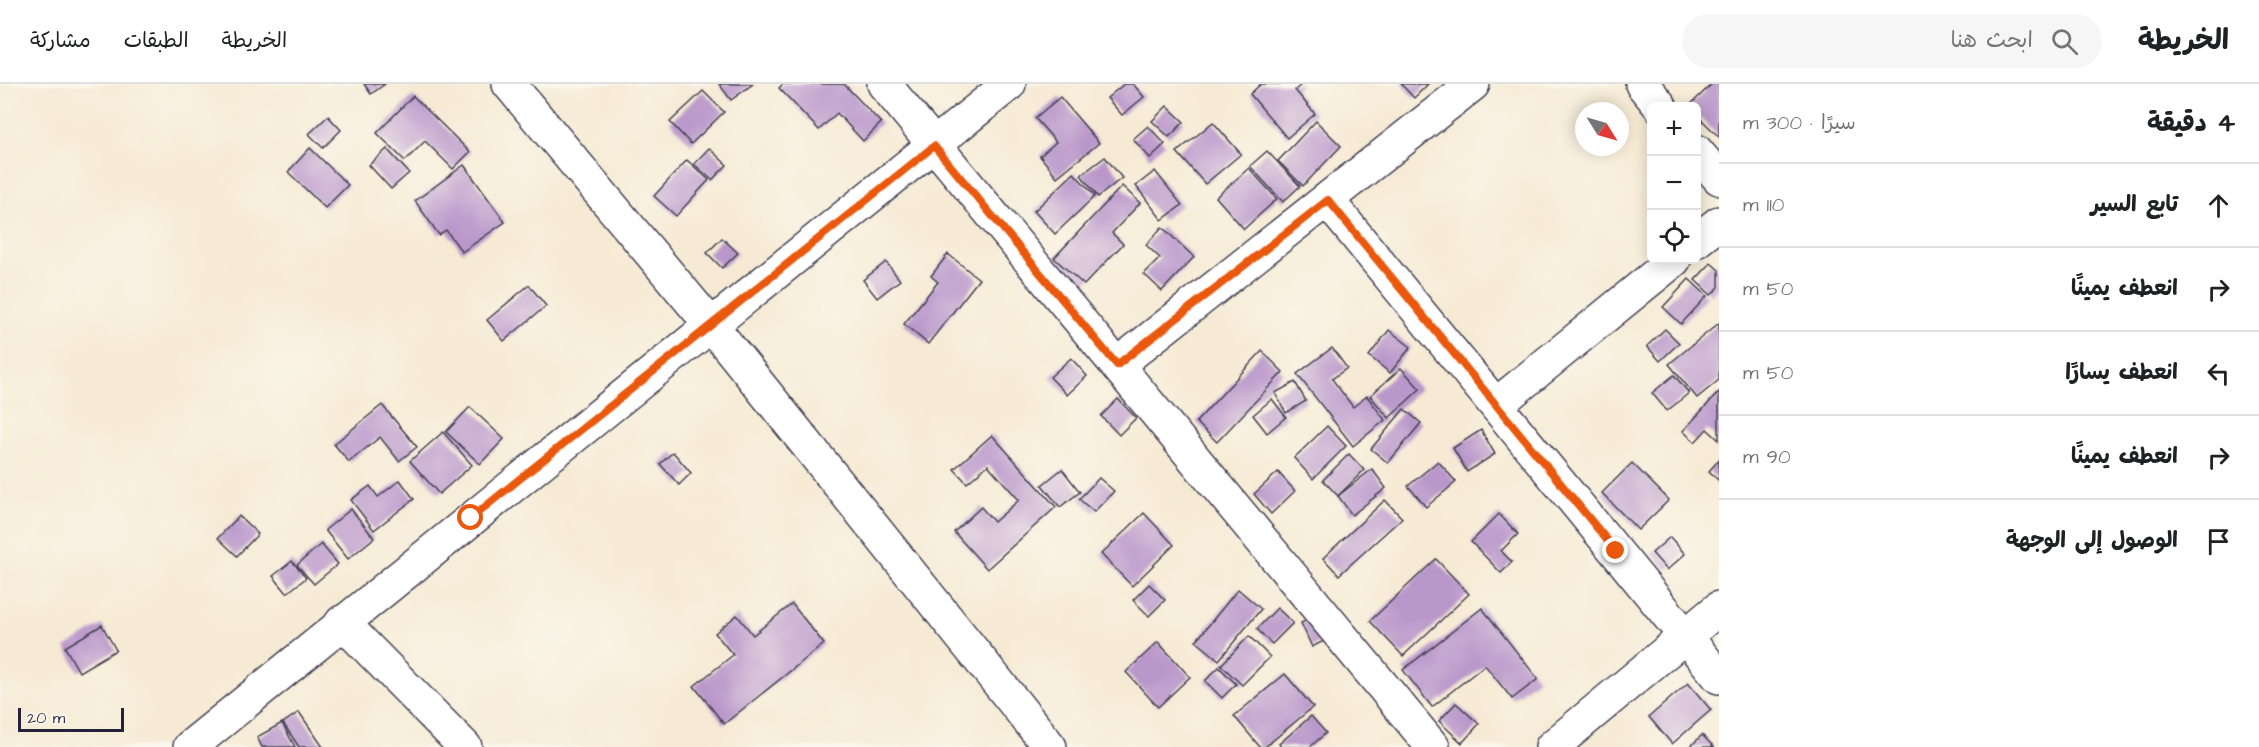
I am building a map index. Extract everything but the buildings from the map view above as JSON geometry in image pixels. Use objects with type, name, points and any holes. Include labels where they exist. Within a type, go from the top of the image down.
[{"type":"street","points":[[509,84],[711,325],[1050,747]]},
{"type":"street","points":[[884,84],[1433,747]]},
{"type":"street","points":[[208,741],[342,622],[1009,84]]},
{"type":"street","points":[[1117,365],[1473,84]]},
{"type":"street","points":[[1642,84],[1657,102]]},
{"type":"street","points":[[1701,156],[1719,178]]},
{"type":"street","points":[[1328,200],[1719,677]]},
{"type":"street","points":[[1701,237],[1719,223]]},
{"type":"street","points":[[1496,405],[1669,264]]},
{"type":"street","points":[[1552,747],[1719,608]]},
{"type":"street","points":[[342,622],[465,747]]},
{"type":"route","points":[[471,518],[934,146],[1117,365],[1328,200],[1616,551]]}]
